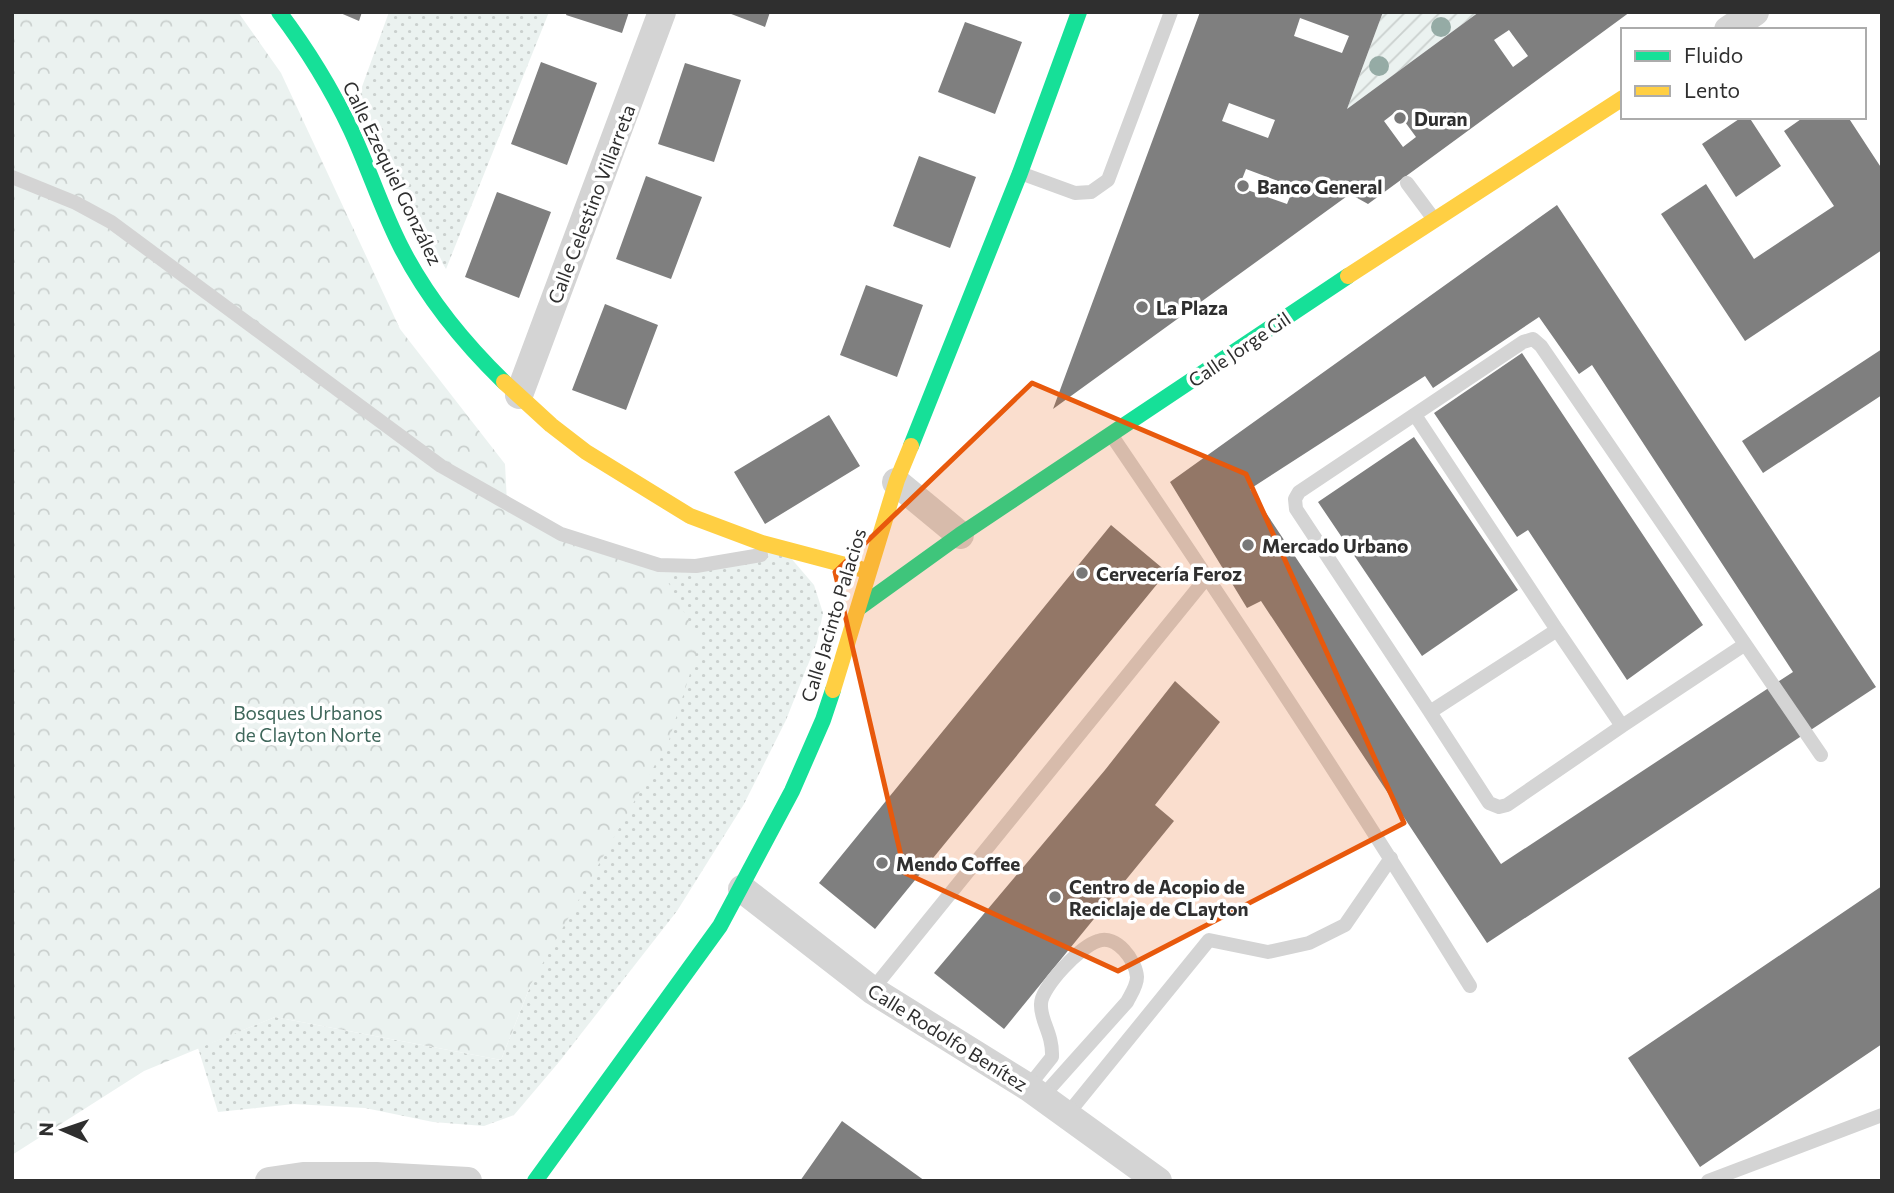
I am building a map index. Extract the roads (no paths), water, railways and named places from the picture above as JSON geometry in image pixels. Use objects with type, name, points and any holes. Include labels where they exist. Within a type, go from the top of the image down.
[{"type":"street","name":"Calle Ezequiel González","points":[[279,12],[327,82],[360,149],[389,222],[408,260],[453,327],[484,362],[559,432],[628,481],[700,521],[784,550],[868,571]]},
{"type":"street","name":"Calle Celestino Villarreta","points":[[519,395],[663,12]]},
{"type":"street","name":"Calle Jacinto Palacios","points":[[535,1181],[720,926],[792,791],[823,720],[860,607],[868,571],[896,482],[1020,173],[1079,12]]},
{"type":"street","points":[[1731,28],[1755,12]]},
{"type":"street","name":"Calle Jorge Gil","points":[[860,607],[961,535],[1434,219],[1621,99]]},
{"type":"street","points":[[896,482],[961,535]]},
{"type":"street","name":"Calle Rodolfo Benítez","points":[[742,889],[872,990],[1035,1092],[1158,1181]]},
{"type":"street","points":[[269,1181],[316,1176],[468,1181]]},
{"type":"lane","points":[[1020,173],[1075,192],[1091,192],[1108,180],[1171,12]]},
{"type":"lane","points":[[12,177],[111,222],[441,466],[561,534],[659,565],[696,566],[784,550]]},
{"type":"lane","points":[[1407,183],[1434,219]]},
{"type":"lane","points":[[1744,645],[1507,805],[1499,807],[1489,803],[1296,509],[1295,499],[1299,492],[1523,342],[1533,339],[1541,346],[1821,755]]},
{"type":"lane","points":[[1415,415],[1622,726]]},
{"type":"lane","points":[[1111,435],[1391,858],[1470,986]]},
{"type":"lane","points":[[872,990],[1207,577]]},
{"type":"lane","points":[[1430,712],[1557,630]]},
{"type":"lane","points":[[1066,1116],[1209,940],[1268,952],[1309,943],[1345,925],[1391,858]]},
{"type":"lane","points":[[1098,940],[1109,940],[1118,944],[1135,967],[1136,986],[1127,1002],[1035,1092],[1052,1057],[1053,1045],[1041,1004],[1043,993],[1081,951],[1098,940]]},
{"type":"lane","points":[[1708,1181],[1882,1115]]},
{"type":"place","name":"Duran","points":[[1400,118]]},
{"type":"place","name":"Banco General","points":[[1243,186]]},
{"type":"place","name":"La Plaza","points":[[1142,307]]},
{"type":"place","name":"Mercado Urbano","points":[[1248,545]]},
{"type":"place","name":"Cervecería Feroz","points":[[1082,573]]},
{"type":"place","name":"Mendo Coffee","points":[[882,863]]},
{"type":"place","name":"Centro de Acopio de Reciclaje de CLayton","points":[[1055,897]]},
{"type":"park label","name":"Bosques Urbanos de Clayton Norte","points":[[308,723]]}]
